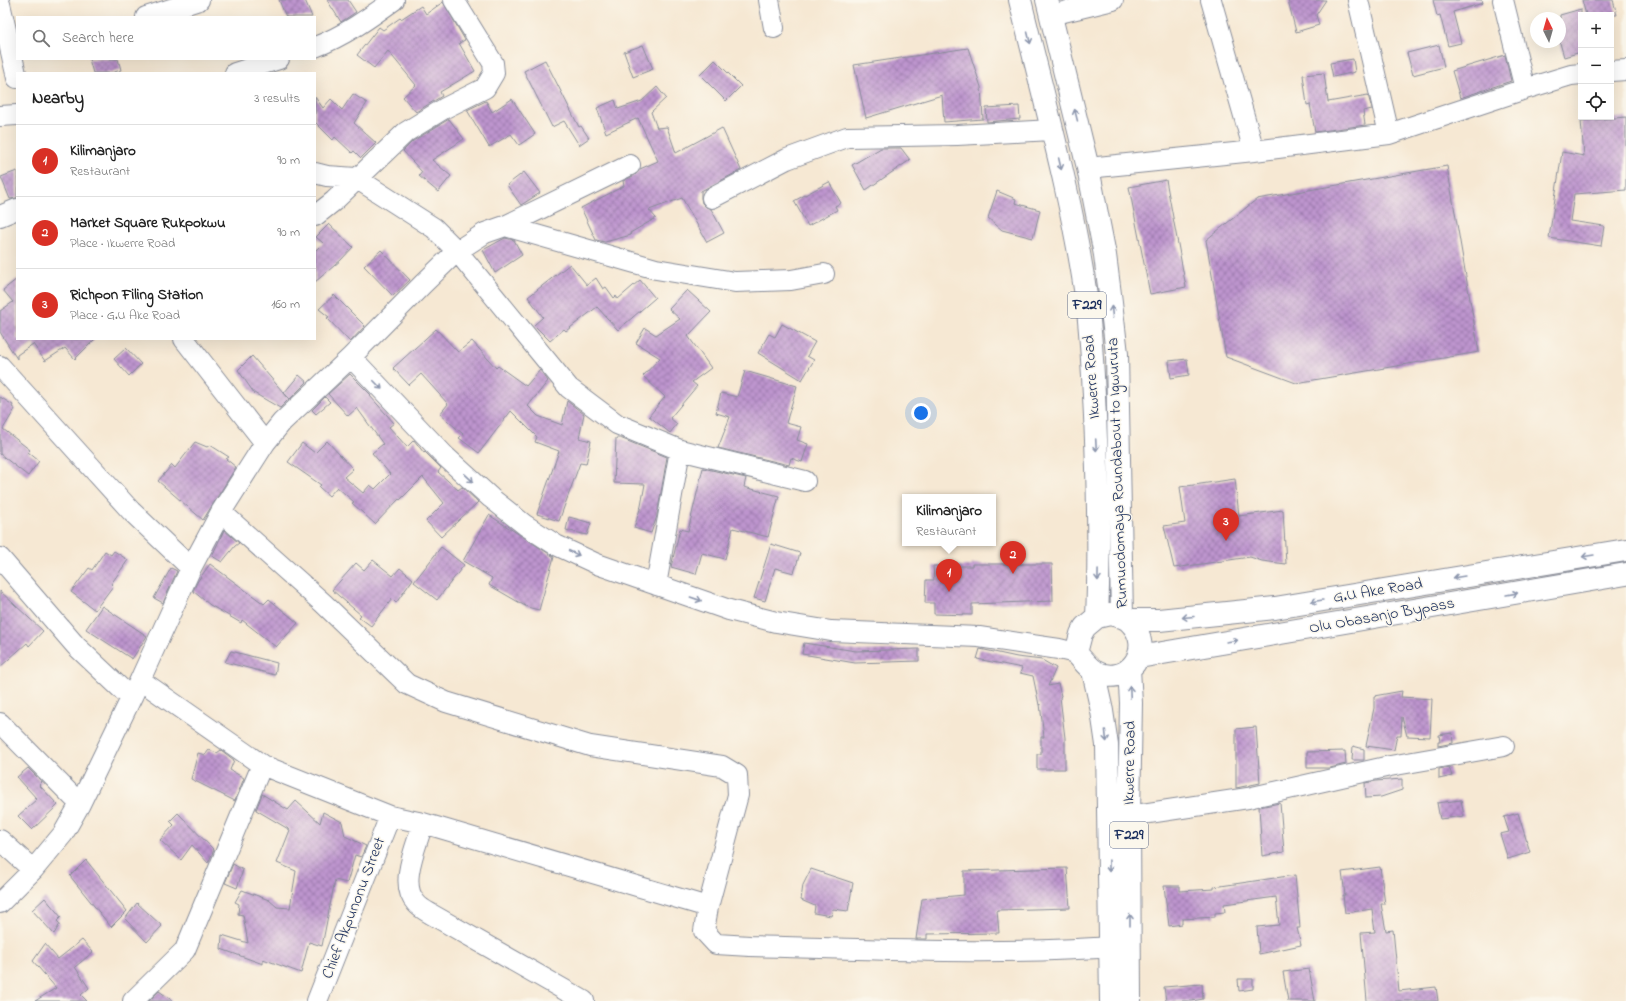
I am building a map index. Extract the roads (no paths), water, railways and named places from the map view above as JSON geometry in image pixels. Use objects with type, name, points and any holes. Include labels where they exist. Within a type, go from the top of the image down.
[{"type":"main road","name":"Ikwerre Road","points":[[1020,0],[1052,130],[1083,276],[1090,336],[1098,474],[1099,542],[1097,617]]},
{"type":"main road","name":"Rumuodomaya Roundabout to Igwuruta","points":[[1049,8],[1088,168],[1105,255],[1117,354],[1125,618]]},
{"type":"main road","name":"G.U Ake Road","points":[[1125,618],[1159,620],[1275,608],[1626,550]]},
{"type":"main road","name":"Olu Obasanjo Bypass","points":[[1134,663],[1626,574]]},
{"type":"main road","points":[[1125,618],[1110,614],[1097,617],[1085,627],[1081,634],[1076,653],[1093,670],[1102,674],[1121,674],[1134,663]]},
{"type":"main road","name":"F229","points":[[1125,618],[1137,630],[1140,636],[1141,643],[1134,663]]},
{"type":"main road","name":"Ikwerre Road","points":[[1130,1001],[1120,946],[1129,816],[1131,703],[1134,663]]},
{"type":"main road","name":"F229","points":[[1093,670],[1102,711],[1107,745],[1120,946],[1111,1001]]},
{"type":"street","points":[[149,16],[199,0]]},
{"type":"street","points":[[316,47],[351,30],[394,0]]},
{"type":"street","points":[[316,215],[334,201],[356,178],[406,132],[445,108],[485,88],[489,82],[494,73],[493,63],[454,0]]},
{"type":"street","points":[[769,0],[774,28]]},
{"type":"street","points":[[1049,8],[1112,0]]},
{"type":"street","points":[[1211,0],[1254,151]]},
{"type":"street","points":[[1358,0],[1389,134]]},
{"type":"street","points":[[1503,0],[1525,88]]},
{"type":"street","points":[[0,4],[16,66]]},
{"type":"street","points":[[238,72],[276,60]]},
{"type":"street","points":[[1614,71],[1626,70]]},
{"type":"street","points":[[1088,168],[1254,151],[1389,134],[1525,88],[1578,74]]},
{"type":"street","points":[[0,116],[16,115]]},
{"type":"street","points":[[712,198],[787,159],[847,137],[957,135],[1052,130]]},
{"type":"street","points":[[0,903],[33,870],[63,834],[80,804],[132,698],[191,568],[221,512],[265,443],[282,422],[351,357],[422,284],[457,251],[485,233],[505,226],[630,165]]},
{"type":"street","points":[[316,173],[327,176],[356,178],[434,228],[457,251],[569,388],[617,424],[680,450],[805,481]]},
{"type":"street","points":[[0,216],[16,209]]},
{"type":"street","points":[[505,226],[656,268],[735,282],[791,280],[824,274]]},
{"type":"street","points":[[185,340],[265,443]]},
{"type":"street","points":[[351,357],[446,456],[491,498],[525,525],[556,545],[598,564],[729,610],[800,626],[831,630],[979,637],[1076,653]]},
{"type":"street","points":[[0,366],[131,511],[191,568]]},
{"type":"street","points":[[656,585],[680,450]]},
{"type":"street","points":[[221,512],[323,603],[407,684],[446,702],[590,746],[722,766],[737,775],[738,795],[708,907],[704,931],[716,944],[961,952],[1120,946]]},
{"type":"street","points":[[0,558],[76,646],[132,698]]},
{"type":"street","points":[[140,680],[262,765],[390,816],[423,823],[708,907]]},
{"type":"street","points":[[0,723],[80,804]]},
{"type":"street","points":[[1129,816],[1248,798],[1390,766],[1504,746]]},
{"type":"street","points":[[133,1001],[184,950],[262,765]]},
{"type":"street","name":"Chief Akpunonu Street","points":[[317,1001],[390,816]]},
{"type":"street","points":[[423,823],[408,876],[409,890],[416,903],[431,914],[584,1001]]},
{"type":"street","points":[[0,840],[33,870]]},
{"type":"place","name":"Richpon Filing Station","points":[[1226,541]]},
{"type":"place","name":"Market Square Rukpokwu","points":[[1013,574]]},
{"type":"place","name":"Kilimanjaro","points":[[949,592]]}]
